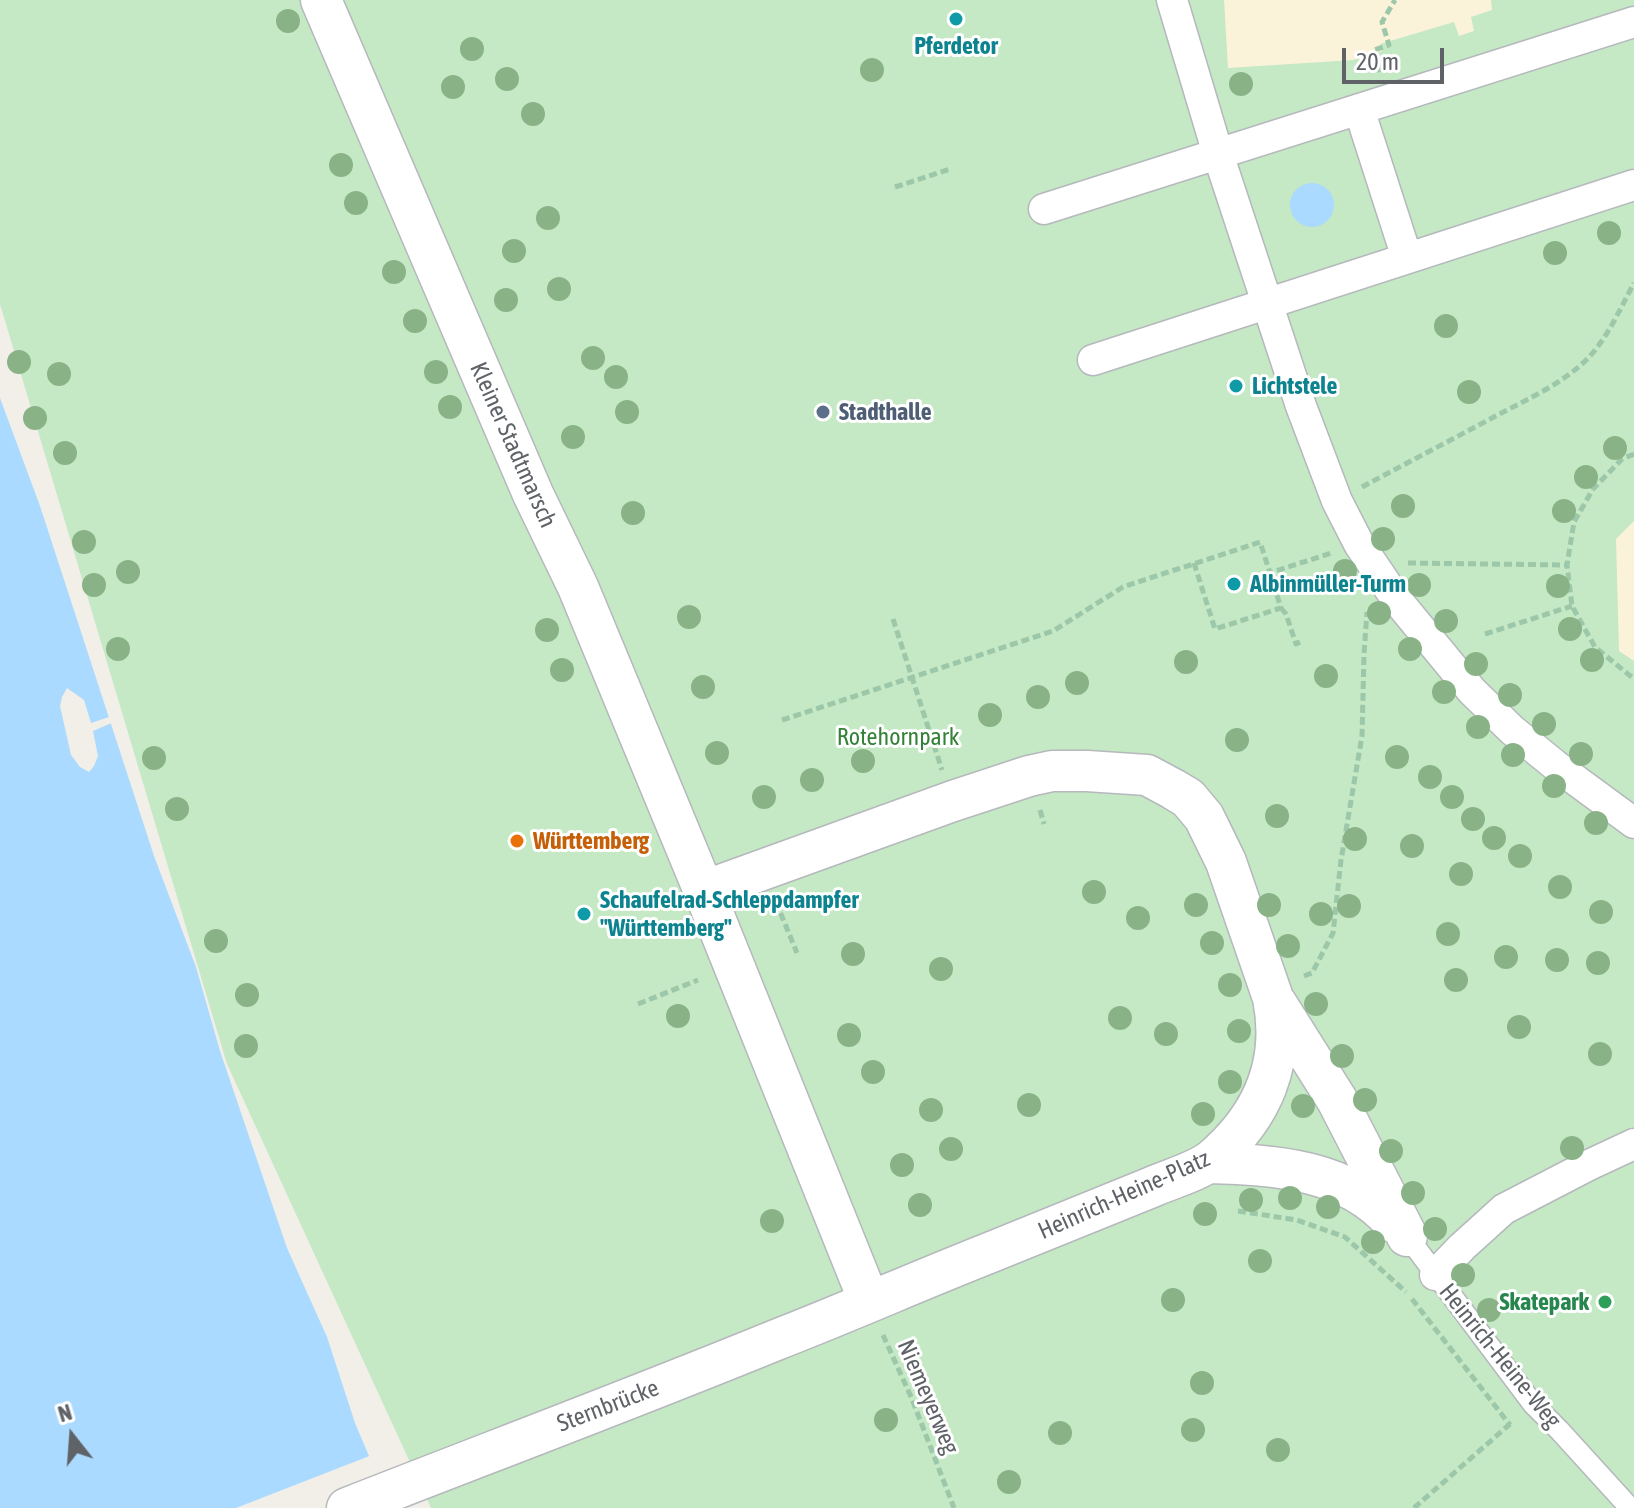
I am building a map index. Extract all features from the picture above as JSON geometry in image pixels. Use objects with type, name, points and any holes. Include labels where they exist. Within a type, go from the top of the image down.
[{"type":"street","name":"Kleiner Stadtmarsch","points":[[321,0],[533,494],[578,587],[704,891]]},
{"type":"street","points":[[1172,0],[1218,154],[1301,406],[1337,501],[1365,553],[1422,633],[1472,691],[1512,730],[1634,823]]},
{"type":"street","points":[[1044,209],[1634,22]]},
{"type":"street","points":[[1359,109],[1407,258]]},
{"type":"street","points":[[1093,360],[1634,185]]},
{"type":"street","name":"Heinrich-Heine-Platz","points":[[704,891],[953,801],[1052,771],[1147,775],[1188,798],[1204,817],[1226,862],[1273,998],[1277,1019],[1274,1063],[1261,1101],[1236,1139],[1209,1163],[869,1301]]},
{"type":"street","points":[[704,891],[869,1301]]},
{"type":"street","name":"Heinrich-Heine-Weg","points":[[1273,998],[1337,1100],[1407,1236]]},
{"type":"street","points":[[1435,1275],[1504,1209],[1634,1144]]},
{"type":"street","name":"Heinrich-Heine-Weg","points":[[1209,1163],[1285,1168],[1341,1184],[1380,1206],[1407,1236]]},
{"type":"street","name":"Sternbrücke","points":[[347,1508],[778,1340],[869,1301]]},
{"type":"lane","name":"Heinrich-Heine-Weg","points":[[1407,1236],[1533,1404],[1630,1508]]},
{"type":"path","points":[[1389,100],[1374,50],[1389,45],[1382,22],[1395,0]]},
{"type":"path","points":[[895,187],[950,169]]},
{"type":"path","points":[[1337,501],[1563,378],[1589,357],[1599,344],[1634,283]]},
{"type":"path","points":[[1634,454],[1622,459],[1593,489],[1574,522],[1567,565],[1572,606],[1595,647],[1634,679]]},
{"type":"path","points":[[782,720],[1053,631],[1123,587],[1260,542],[1281,608],[1296,644],[1300,642]]},
{"type":"path","points":[[1256,578],[1365,553],[1567,565]]},
{"type":"path","points":[[1312,973],[1333,933],[1341,860],[1362,736],[1365,553]]},
{"type":"path","points":[[1194,563],[1215,629],[1281,608]]},
{"type":"path","points":[[1485,634],[1572,606]]},
{"type":"path","points":[[893,619],[953,801]]},
{"type":"path","points":[[763,870],[797,953]]},
{"type":"path","points":[[638,1004],[698,980]]},
{"type":"path","name":"Heinrich-Heine-Weg","points":[[1238,1211],[1297,1220],[1345,1237],[1401,1286],[1510,1425],[1414,1508]]},
{"type":"path","name":"Niemeyerweg","points":[[869,1301],[912,1399],[954,1508]]},
{"type":"green space","name":"Rotehornpark","points":[[0,0],[1634,0],[1634,1508],[431,1508],[227,1064],[0,304]]},
{"type":"sand","points":[[1224,0],[1491,0],[1492,10],[1471,17],[1474,31],[1459,36],[1454,22],[1380,44],[1382,51],[1353,60],[1228,68]]},
{"type":"sand","points":[[1634,521],[1634,661],[1619,651],[1616,539]]},
{"type":"water","points":[[1312,183],[1328,189],[1334,205],[1328,221],[1312,227],[1296,221],[1290,205],[1296,189]]},
{"type":"water","points":[[0,398],[40,506],[154,856],[196,967],[220,1051],[287,1248],[327,1337],[355,1423],[391,1508],[0,1508]]},
{"type":"pier","points":[[67,688],[84,700],[91,723],[112,716],[114,722],[93,731],[98,756],[89,772],[80,767],[71,755],[60,706]]},
{"type":"pier","points":[[372,1455],[395,1508],[236,1508]]},
{"type":"place","name":"Pferdetor","points":[[956,19]]},
{"type":"place","name":"Lichtstele","points":[[1236,386]]},
{"type":"place","name":"Stadthalle","points":[[823,412]]},
{"type":"place","name":"Albinmüller-Turm","points":[[1234,584]]},
{"type":"place","name":"Württemberg","points":[[517,841]]},
{"type":"place","name":"Schaufelrad-Schleppdampfer \"Württemberg\"","points":[[584,914]]},
{"type":"place","name":"Skatepark","points":[[1605,1302]]}]
